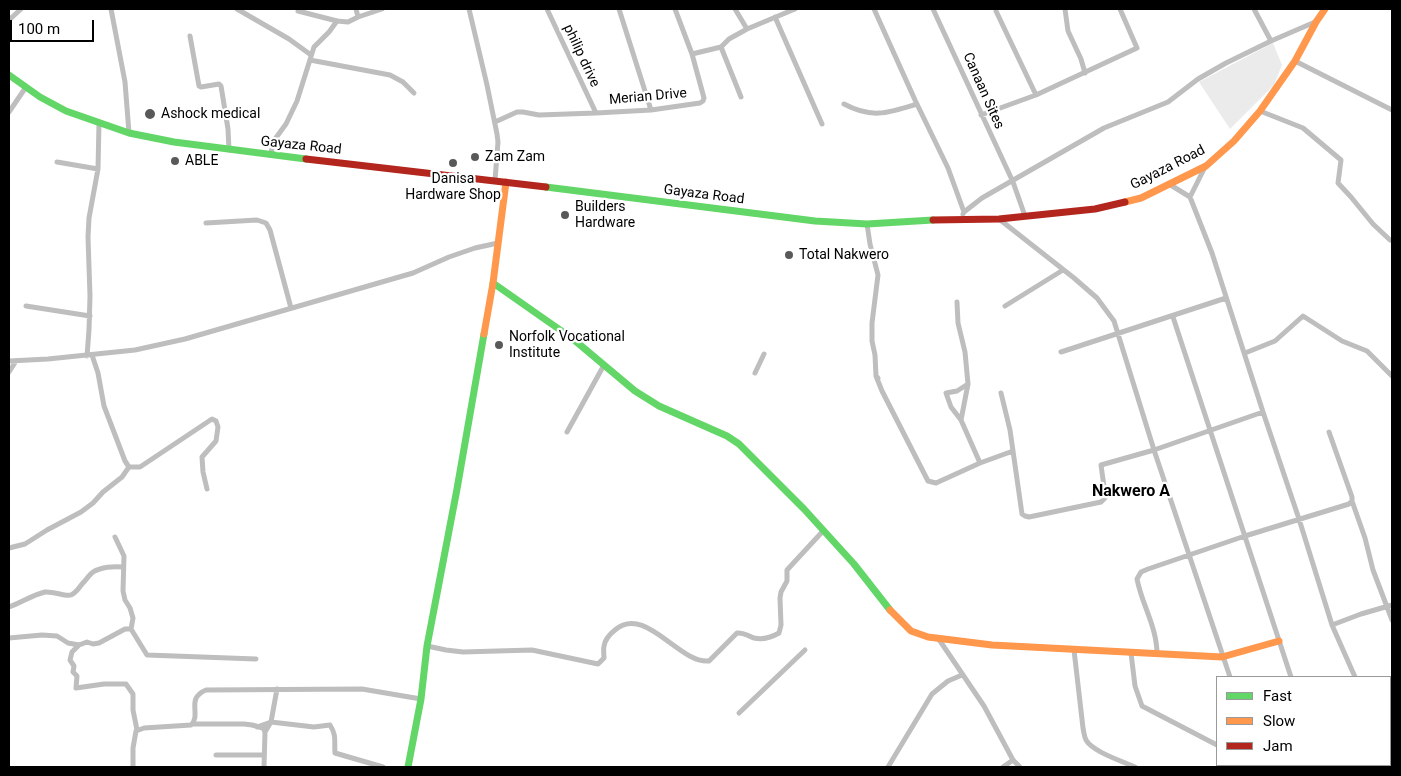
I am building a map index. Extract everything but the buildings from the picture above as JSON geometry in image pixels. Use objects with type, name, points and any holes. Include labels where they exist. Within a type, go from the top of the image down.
[{"type":"street","points":[[9,20],[21,9]]},
{"type":"street","points":[[111,9],[125,82],[129,133]]},
{"type":"street","points":[[237,9],[289,39],[310,57],[390,75],[403,82],[414,93]]},
{"type":"street","points":[[356,9],[358,17]]},
{"type":"street","points":[[298,11],[348,22],[382,9]]},
{"type":"street","points":[[469,9],[495,122],[498,142],[495,180]]},
{"type":"street","name":"philip drive","points":[[546,9],[596,112]]},
{"type":"street","points":[[619,9],[650,110]]},
{"type":"street","points":[[675,9],[692,54],[721,47],[729,39],[746,29],[795,9]]},
{"type":"street","points":[[735,9],[746,29]]},
{"type":"street","points":[[874,9],[948,168],[964,212]]},
{"type":"street","name":"Canaan Sites","points":[[933,9],[1013,182],[1025,216]]},
{"type":"street","points":[[1065,9],[1068,31],[1081,59],[1085,73]]},
{"type":"street","points":[[981,115],[1036,95],[1137,48],[1120,9]]},
{"type":"street","points":[[1254,9],[1271,41]]},
{"type":"street","name":"Gayaza Road","points":[[9,75],[40,97],[66,111],[99,123],[129,133],[229,150],[495,180],[815,221],[867,224],[959,219],[999,219],[1095,209],[1141,198],[1206,166],[1234,141],[1260,111],[1295,61],[1325,9]]},
{"type":"street","points":[[996,11],[1036,95]]},
{"type":"street","points":[[774,17],[822,124]]},
{"type":"street","points":[[270,155],[275,139],[286,124],[297,101],[314,47],[337,21]]},
{"type":"street","points":[[959,219],[964,212],[982,198],[1013,182],[1104,128],[1168,102],[1198,79],[1226,62],[1316,22]]},
{"type":"street","points":[[190,36],[199,86],[219,84],[221,86],[228,129],[229,150]]},
{"type":"street","points":[[721,47],[741,97]]},
{"type":"street","name":"Merian Drive","points":[[495,122],[517,112],[539,115],[650,110],[703,102],[704,98],[692,54]]},
{"type":"street","points":[[1295,61],[1392,110]]},
{"type":"street","points":[[9,112],[26,87]]},
{"type":"street","points":[[844,104],[857,111],[876,114],[917,104]]},
{"type":"street","points":[[1260,111],[1303,128],[1341,160],[1338,183],[1373,224],[1390,240]]},
{"type":"street","points":[[99,123],[98,169],[89,218],[88,237],[90,355],[98,373],[104,406],[129,467]]},
{"type":"street","points":[[57,162],[98,169]]},
{"type":"street","points":[[1190,197],[1206,166]]},
{"type":"street","points":[[408,767],[427,646],[493,283],[506,182]]},
{"type":"street","points":[[1169,184],[1190,197],[1212,253],[1332,625],[1354,676]]},
{"type":"street","points":[[999,219],[1097,298],[1114,322],[1188,555],[1230,676]]},
{"type":"street","points":[[206,223],[257,220],[266,223],[270,230],[291,308]]},
{"type":"street","points":[[867,224],[878,276],[872,323],[872,341],[877,377],[882,391],[928,481],[936,483],[980,463],[1013,452]]},
{"type":"street","points":[[9,361],[135,350],[185,339],[413,273],[449,257],[475,248],[498,243]]},
{"type":"street","points":[[1005,306],[1063,270]]},
{"type":"street","points":[[493,283],[573,339],[635,391],[653,403],[727,436],[740,444],[804,509],[854,564],[879,597],[905,626],[919,634],[992,645],[1222,657],[1279,641]]},
{"type":"street","points":[[1061,352],[1226,298]]},
{"type":"street","points":[[957,302],[958,323],[965,352],[968,384],[961,420]]},
{"type":"street","points":[[26,306],[90,316]]},
{"type":"street","points":[[1173,316],[1291,676]]},
{"type":"street","points":[[1245,353],[1276,340],[1302,316],[1353,347],[1367,351],[1392,376]]},
{"type":"street","points":[[756,373],[764,354]]},
{"type":"street","points":[[9,372],[16,361]]},
{"type":"street","points":[[567,432],[604,365]]},
{"type":"street","points":[[968,384],[957,391],[946,393],[951,407],[961,420],[980,463]]},
{"type":"street","points":[[1001,394],[1010,430],[1022,514],[1029,517],[1101,502],[1106,494],[1101,465],[1154,450],[1263,412]]},
{"type":"street","points":[[129,467],[140,467],[209,421],[214,420],[218,423],[216,441],[202,457],[207,489]]},
{"type":"street","points":[[1329,432],[1352,497],[1373,570],[1390,606],[1392,620]]},
{"type":"street","points":[[9,548],[25,544],[81,512],[94,503],[122,477],[129,467]]},
{"type":"street","points":[[1157,654],[1156,638],[1139,587],[1138,575],[1148,569],[1188,555],[1349,504],[1352,501]]},
{"type":"street","points":[[427,646],[463,652],[532,650],[598,664],[604,658],[604,645],[611,634],[624,625],[634,624],[647,628],[693,658],[709,661],[737,633],[742,632],[756,638],[769,637],[780,633],[782,625],[780,598],[787,581],[787,570],[823,532]]},
{"type":"street","points":[[115,537],[124,556],[123,591],[133,618],[131,629],[147,655],[256,659]]},
{"type":"street","points":[[9,607],[45,592],[71,595],[76,592],[92,573],[108,568],[123,567]]},
{"type":"street","points":[[1332,625],[1390,606]]},
{"type":"street","points":[[131,629],[99,643],[87,642],[79,645],[72,652],[70,660],[74,666],[73,672],[77,676],[76,688],[104,684],[126,684],[133,694],[133,710],[137,730],[134,738],[133,767]]},
{"type":"street","points":[[9,638],[42,635],[58,636],[68,643],[79,645]]},
{"type":"street","points":[[938,638],[984,706],[1013,760],[1020,767]]},
{"type":"street","points":[[739,713],[805,650]]},
{"type":"street","points":[[1074,650],[1084,737],[1091,746],[1135,767]]},
{"type":"street","points":[[1131,653],[1135,686],[1142,706],[1216,744]]},
{"type":"street","points":[[888,767],[932,694],[948,681],[962,675]]},
{"type":"street","points":[[264,767],[265,732],[271,722],[277,689]]},
{"type":"street","points":[[193,724],[196,697],[199,693],[206,690],[362,689],[420,699]]},
{"type":"street","points":[[257,727],[271,722],[314,727],[330,725],[336,735],[334,743],[335,753],[383,767]]},
{"type":"street","points":[[137,730],[193,724],[244,724],[262,728],[265,732]]},
{"type":"street","points":[[216,755],[264,755]]},
{"type":"street","points":[[1003,767],[1013,760]]},
{"type":"shaded area","points":[[1273,43],[1282,65],[1274,85],[1230,129],[1199,82]]},
{"type":"traffic: fast","points":[[9,75],[40,97],[66,111],[129,133],[174,142],[306,159]]},
{"type":"traffic: fast","points":[[546,187],[815,221],[867,224],[933,220]]},
{"type":"traffic: fast","points":[[493,283],[573,339],[635,391],[659,406],[727,436],[739,444],[804,509],[854,564],[890,610]]},
{"type":"traffic: fast","points":[[408,767],[421,699],[427,646],[484,334]]},
{"type":"traffic: slow","points":[[1125,202],[1141,198],[1206,166],[1234,141],[1260,111],[1295,61],[1325,9]]},
{"type":"traffic: slow","points":[[484,334],[493,283],[506,182]]},
{"type":"traffic: slow","points":[[890,610],[911,631],[928,637],[992,645],[1222,657],[1279,641]]},
{"type":"traffic: jam","points":[[306,159],[546,187]]},
{"type":"traffic: jam","points":[[933,220],[999,219],[1095,209],[1125,202]]},
{"type":"place","name":"Ashock medical","points":[[150,114]]},
{"type":"place","name":"Zam Zam","points":[[475,157]]},
{"type":"place","name":"ABLE","points":[[175,161]]},
{"type":"place","name":"Danisa Hardware Shop","points":[[453,163]]},
{"type":"place","name":"Builders Hardware","points":[[565,215]]},
{"type":"place","name":"Total Nakwero","points":[[789,255]]},
{"type":"place","name":"Norfolk Vocational Institute","points":[[499,345]]},
{"type":"district","name":"Nakwero A","points":[[1131,492]]}]
